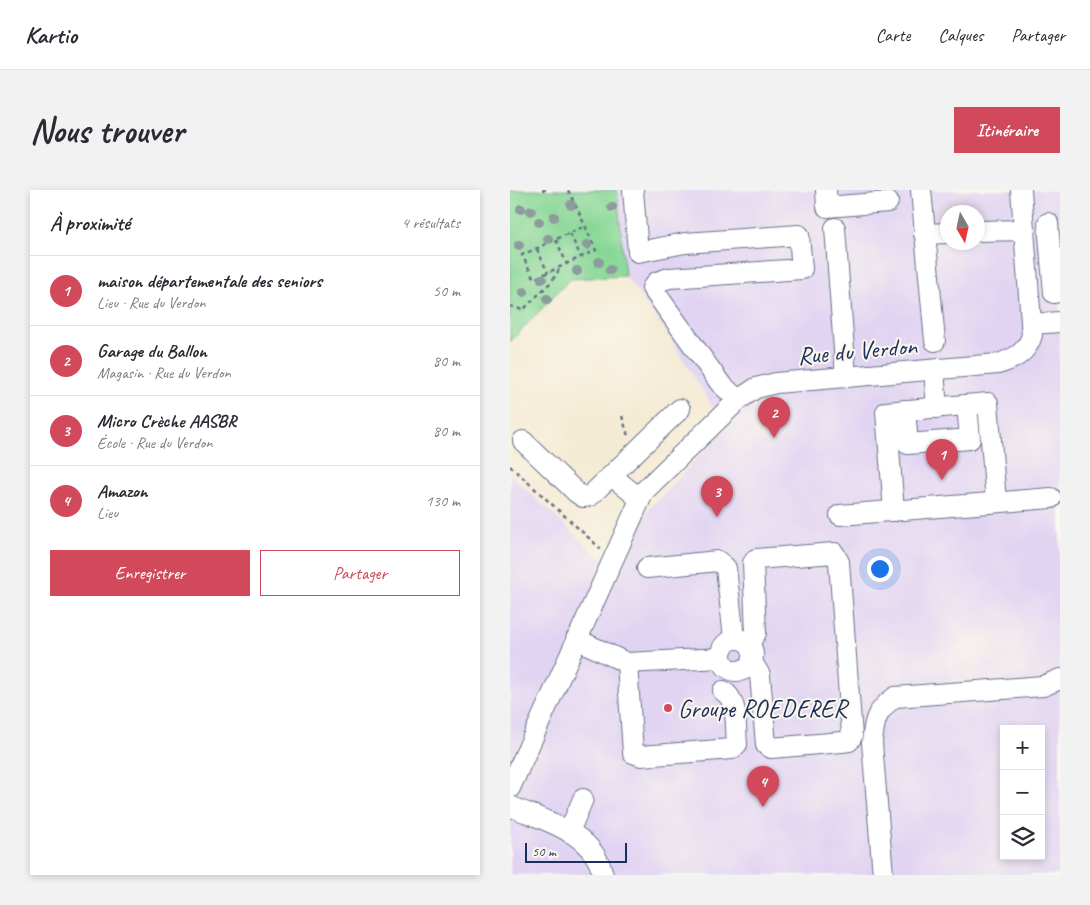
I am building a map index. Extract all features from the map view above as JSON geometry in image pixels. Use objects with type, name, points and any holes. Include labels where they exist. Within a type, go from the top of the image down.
[{"type":"street","points":[[634,190],[638,252],[685,244],[799,235],[802,269],[669,278],[657,282],[652,288],[720,383],[738,400]]},
{"type":"street","points":[[826,190],[827,207],[888,202]]},
{"type":"street","points":[[921,190],[935,341]]},
{"type":"street","name":"Rue du Verdon","points":[[510,788],[640,499],[652,483],[738,400],[751,390],[765,384],[998,364],[1012,360],[1030,344],[1032,335],[1021,190]]},
{"type":"street","points":[[985,230],[1054,223],[1054,293],[1060,292]]},
{"type":"street","points":[[835,228],[846,377]]},
{"type":"street","points":[[924,234],[940,233]]},
{"type":"street","points":[[1031,324],[1060,322]]},
{"type":"street","points":[[934,370],[937,408]]},
{"type":"street","points":[[894,511],[886,412],[905,410],[988,403],[996,502]]},
{"type":"street","points":[[905,410],[908,444],[970,439],[967,405]]},
{"type":"street","points":[[523,441],[577,493],[583,497],[590,496],[680,409]]},
{"type":"street","points":[[612,476],[640,499]]},
{"type":"street","points":[[840,515],[1050,498]]},
{"type":"street","points":[[647,568],[718,561],[723,563],[726,568],[745,648],[760,675],[766,745],[771,748],[842,742],[852,736],[839,562],[834,553],[756,559],[753,563],[756,633],[745,648],[742,670],[735,671],[729,669],[721,658],[724,644],[745,648]]},
{"type":"street","points":[[576,640],[626,663],[721,658]]},
{"type":"street","points":[[626,663],[633,753],[640,756],[732,749],[737,744],[734,702],[730,694],[723,690]]},
{"type":"street","points":[[883,875],[872,743],[873,725],[881,707],[895,697],[1043,686],[1060,679]]},
{"type":"street","points":[[569,832],[583,799]]},
{"type":"street","points":[[510,806],[569,832],[587,843],[599,862],[603,875]]},
{"type":"path","points":[[542,190],[548,190]]},
{"type":"path","points":[[568,190],[585,226],[596,250],[534,279],[522,255],[585,226]]},
{"type":"path","points":[[570,233],[581,258]]},
{"type":"path","points":[[556,240],[567,264]]},
{"type":"path","points":[[537,248],[548,273]]},
{"type":"path","points":[[510,306],[523,310],[552,281],[561,267]]},
{"type":"path","points":[[510,466],[613,560]]},
{"type":"shaded area","points":[[617,190],[1060,190],[1060,875],[510,875],[510,474],[601,559],[726,428],[661,324],[625,276]]},
{"type":"green space","points":[[510,190],[617,190],[625,276],[570,279],[510,342]]},
{"type":"place","name":"Garage du Ballon","points":[[774,438]]},
{"type":"place","name":"maison départementale des seniors","points":[[942,480]]},
{"type":"place","name":"Micro Crèche AASBR","points":[[717,517]]},
{"type":"place","name":"Groupe ROEDERER","points":[[668,708]]},
{"type":"place","name":"Amazon","points":[[763,807]]}]
